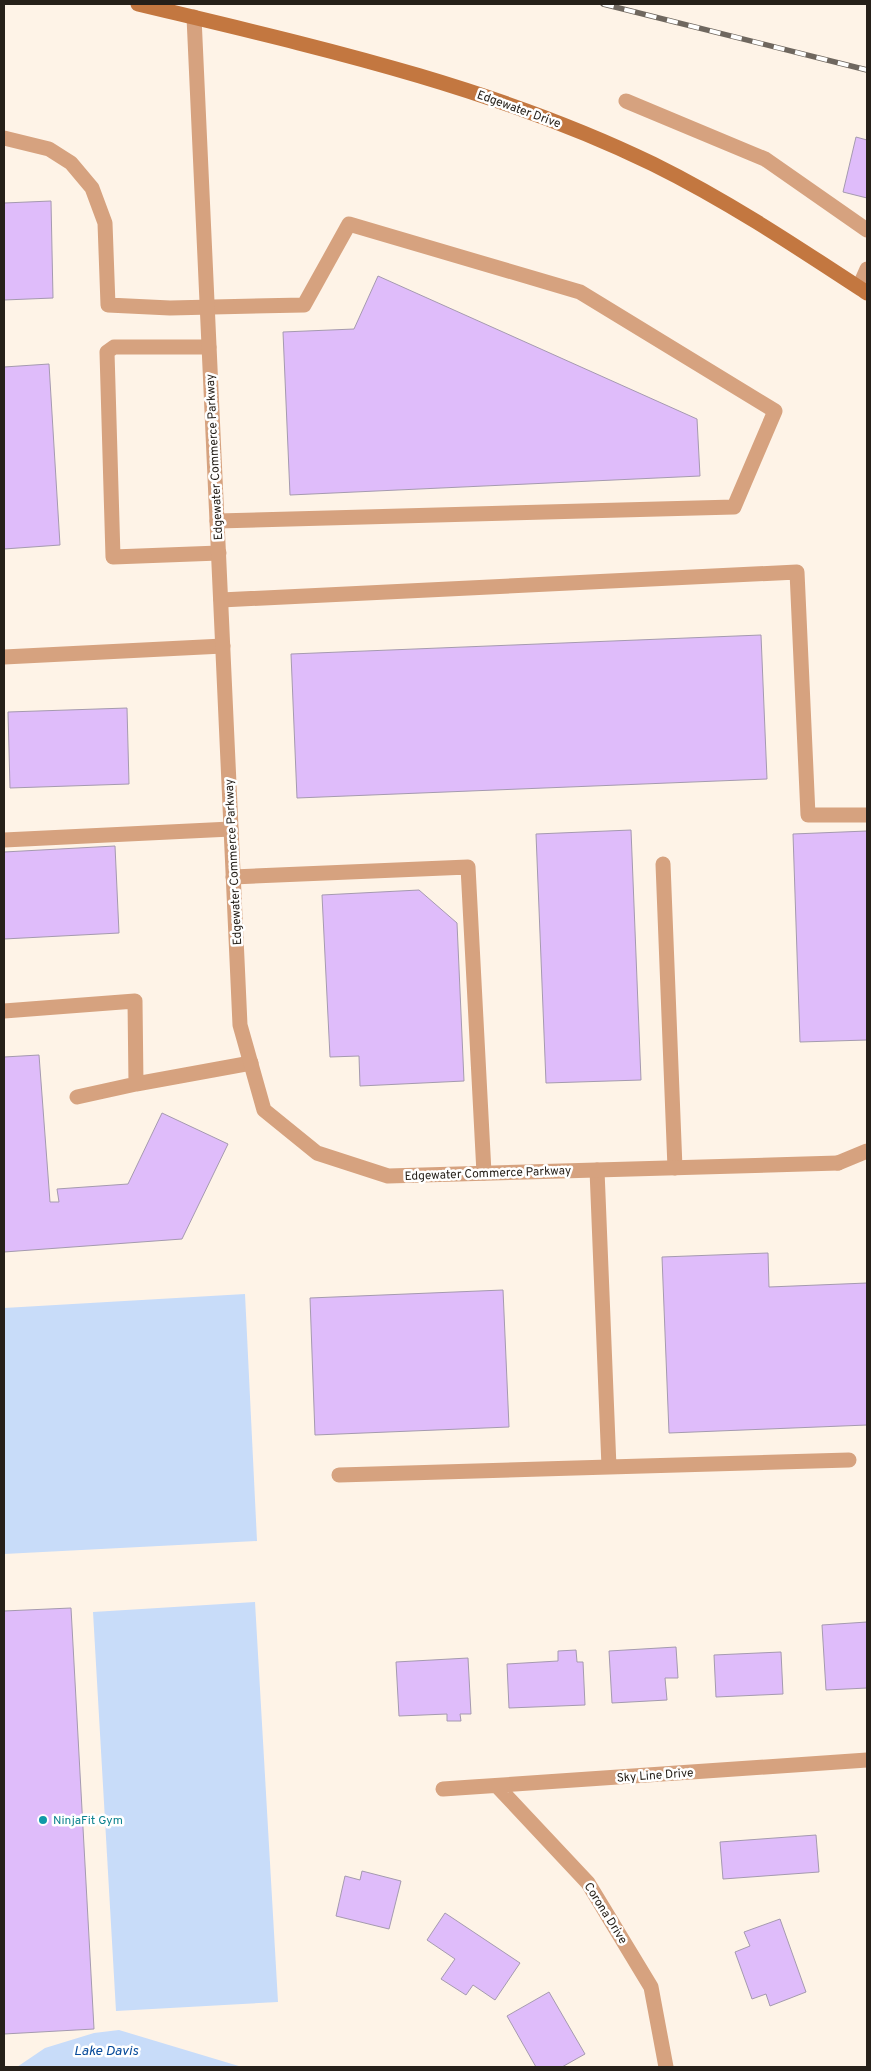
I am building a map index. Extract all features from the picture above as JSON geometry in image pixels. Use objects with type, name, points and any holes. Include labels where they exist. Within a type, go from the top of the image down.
[{"type":"main road","name":"Edgewater Drive","points":[[138,4],[412,73],[534,113],[653,164],[693,185],[779,235],[863,290]]},
{"type":"street","name":"Edgewater Commerce Parkway","points":[[194,17],[240,1025],[264,1110],[317,1153],[388,1176],[838,1163],[867,1150]]},
{"type":"street","points":[[626,101],[764,159],[867,230]]},
{"type":"street","points":[[4,138],[49,149],[71,163],[92,188],[105,222],[108,305],[170,308],[304,305],[349,224],[580,292],[775,411],[734,506],[217,521]]},
{"type":"street","points":[[863,290],[867,270]]},
{"type":"street","points":[[209,347],[114,347],[107,352],[113,557],[218,553]]},
{"type":"street","points":[[220,600],[797,572],[808,815],[867,815]]},
{"type":"street","points":[[4,657],[223,646]]},
{"type":"street","points":[[4,840],[231,828]]},
{"type":"street","points":[[663,864],[675,1168]]},
{"type":"street","points":[[233,877],[468,867],[484,1172]]},
{"type":"street","points":[[4,1011],[135,1000],[136,1084]]},
{"type":"street","points":[[77,1097],[251,1063]]},
{"type":"street","points":[[597,1170],[609,1467]]},
{"type":"street","points":[[339,1475],[849,1460]]},
{"type":"street","name":"Sky Line Drive","points":[[443,1789],[867,1760]]},
{"type":"street","name":"Corona Drive","points":[[497,1786],[588,1882],[651,1987],[666,2067]]},
{"type":"water","points":[[245,1294],[257,1541],[4,1554],[4,1308]]},
{"type":"water","points":[[255,1602],[278,2002],[116,2011],[93,1612]]},
{"type":"water","name":"Lake Davis","points":[[119,2030],[242,2067],[17,2067],[45,2048],[94,2033]]},
{"type":"building","points":[[856,137],[867,140],[867,198],[843,192]]},
{"type":"building","points":[[51,201],[53,298],[4,300],[4,203]]},
{"type":"building","points":[[378,276],[697,419],[700,476],[290,495],[283,332],[354,329]]},
{"type":"building","points":[[49,364],[60,545],[4,549],[4,367]]},
{"type":"building","points":[[761,635],[767,779],[297,798],[291,654]]},
{"type":"building","points":[[127,708],[129,784],[10,788],[8,712]]},
{"type":"building","points":[[631,830],[641,1080],[546,1083],[536,834]]},
{"type":"building","points":[[867,831],[867,1040],[800,1042],[793,834]]},
{"type":"building","points":[[115,846],[119,933],[4,939],[4,852]]},
{"type":"building","points":[[419,890],[457,923],[464,1081],[360,1086],[359,1056],[330,1057],[322,895]]},
{"type":"building","points":[[39,1055],[50,1202],[59,1202],[57,1189],[128,1184],[162,1113],[228,1144],[182,1239],[4,1252],[4,1057]]},
{"type":"building","points":[[768,1253],[769,1287],[867,1283],[867,1425],[669,1433],[662,1257]]},
{"type":"building","points":[[503,1290],[509,1427],[315,1435],[310,1298]]},
{"type":"building","name":"NinjaFit Gym","points":[[71,1608],[94,2029],[4,2034],[4,1611]]},
{"type":"building","points":[[867,1622],[867,1688],[826,1690],[822,1625]]},
{"type":"building","points":[[676,1647],[678,1678],[665,1678],[667,1700],[612,1703],[609,1651]]},
{"type":"building","points":[[576,1650],[577,1662],[583,1662],[585,1705],[509,1708],[507,1664],[558,1661],[558,1651]]},
{"type":"building","points":[[781,1652],[783,1694],[716,1697],[714,1655]]},
{"type":"building","points":[[468,1658],[471,1714],[460,1714],[461,1721],[447,1721],[447,1714],[399,1716],[396,1662]]},
{"type":"building","points":[[816,1835],[819,1872],[723,1879],[720,1842]]},
{"type":"building","points":[[362,1871],[401,1881],[389,1929],[336,1916],[345,1876],[360,1880]]},
{"type":"building","points":[[445,1913],[520,1963],[495,2000],[473,1985],[466,1995],[441,1979],[455,1959],[427,1940]]},
{"type":"building","points":[[780,1919],[806,1992],[770,2006],[766,1994],[752,1999],[735,1952],[750,1946],[744,1932]]},
{"type":"building","points":[[549,1992],[585,2054],[562,2067],[536,2067],[507,2016]]},
{"type":"railway","points":[[603,4],[867,70]]},
{"type":"place","name":"NinjaFit Gym","points":[[43,1820]]}]
